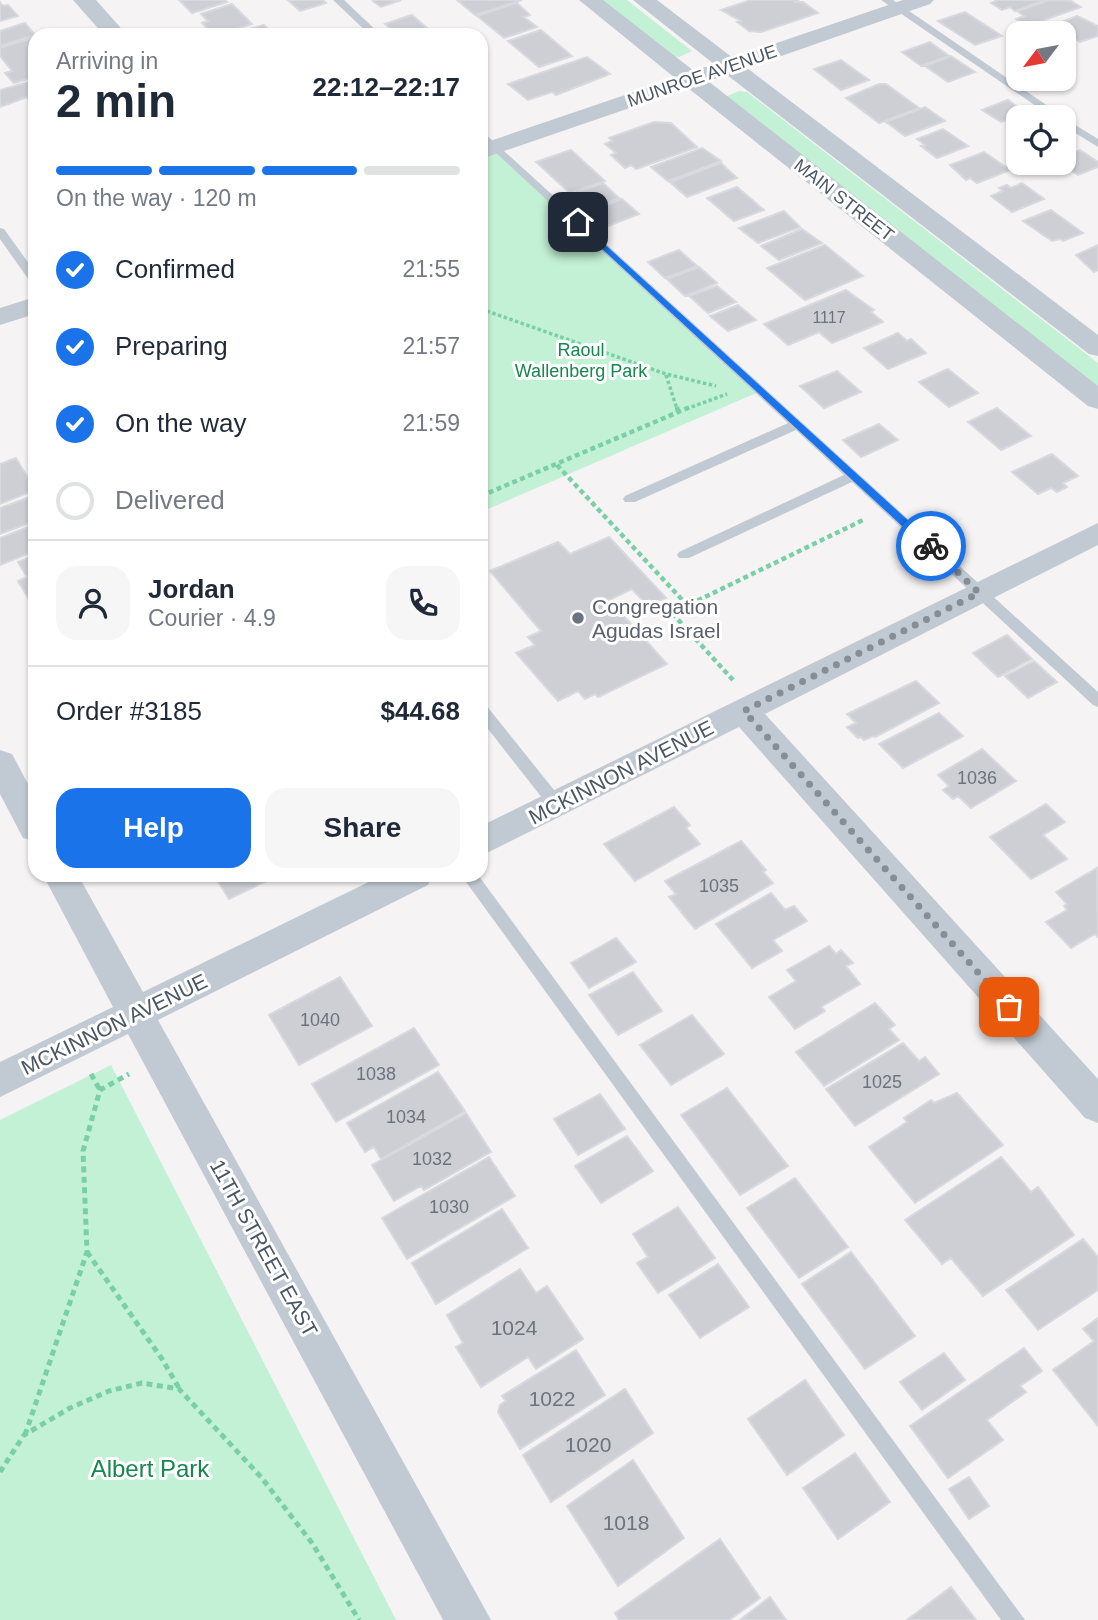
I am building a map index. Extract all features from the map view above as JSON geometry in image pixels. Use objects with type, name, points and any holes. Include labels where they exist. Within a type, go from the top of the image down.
[{"type":"street","points":[[84,0],[110,28]]},
{"type":"street","name":"MAIN STREET","points":[[590,0],[1098,400]]},
{"type":"street","name":"MAIN STREET","points":[[644,0],[1098,348]]},
{"type":"street","name":"MUNROE AVENUE","points":[[488,143],[693,80],[892,4],[923,0]]},
{"type":"street","points":[[0,317],[28,307]]},
{"type":"street","name":"MCKINNON AVENUE","points":[[488,838],[1098,533]]},
{"type":"street","points":[[744,711],[1098,1106]]},
{"type":"street","points":[[0,763],[28,815]]},
{"type":"street","name":"11TH STREET EAST","points":[[64,882],[468,1620]]},
{"type":"street","name":"MCKINNON AVENUE","points":[[0,1080],[402,882]]},
{"type":"lane","points":[[338,0],[368,28]]},
{"type":"lane","points":[[892,4],[1041,105]]},
{"type":"lane","points":[[1076,129],[1098,144]]},
{"type":"lane","points":[[488,146],[798,424],[1098,701]]},
{"type":"lane","points":[[0,231],[28,270]]},
{"type":"lane","points":[[631,499],[798,424]]},
{"type":"lane","points":[[684,555],[854,476]]},
{"type":"lane","points":[[488,718],[556,804]]},
{"type":"lane","points":[[474,882],[1014,1620]]},
{"type":"path","points":[[488,311],[666,374],[715,385],[728,394],[678,412],[488,493]]},
{"type":"path","points":[[666,374],[678,412]]},
{"type":"path","points":[[556,464],[687,605]]},
{"type":"path","points":[[779,692],[763,672],[737,684],[672,613],[889,508]]},
{"type":"path","points":[[0,1472],[24,1436],[87,1252],[83,1151],[100,1090],[160,1058]]},
{"type":"path","points":[[87,1252],[179,1389],[261,1477],[312,1543],[359,1620]]},
{"type":"path","points":[[24,1436],[70,1408],[109,1391],[142,1383],[179,1389]]},
{"type":"green space","points":[[601,0],[627,0],[692,51],[679,57],[673,56]]},
{"type":"green space","points":[[739,91],[747,92],[1098,363],[1098,392],[725,97]]},
{"type":"green space","name":"Raoul Wallenberg Park","points":[[497,147],[761,391],[488,509],[488,150]]},
{"type":"green space","name":"Albert Park","points":[[111,1065],[396,1620],[0,1620],[0,1120]]},
{"type":"building","points":[[179,0],[225,0],[227,2],[192,13]]},
{"type":"building","points":[[288,0],[323,0],[326,3],[300,11]]},
{"type":"building","points":[[376,0],[401,0],[381,7],[373,1]]},
{"type":"building","points":[[457,0],[522,0],[475,15]]},
{"type":"building","points":[[751,0],[799,0],[794,2],[803,2],[818,13],[761,32],[749,31],[737,22],[741,21],[721,10]]},
{"type":"building","points":[[998,0],[1045,0],[1015,11],[1010,7],[1002,10],[991,3]]},
{"type":"building","points":[[1050,0],[1071,1],[1081,7],[1041,21],[1019,21],[1016,19],[1024,16],[1017,11]]},
{"type":"building","points":[[0,2],[3,6],[8,5],[18,16],[0,21]]},
{"type":"building","points":[[517,3],[530,15],[524,17],[537,27],[504,38],[477,16]]},
{"type":"building","points":[[232,4],[252,24],[238,28],[207,28],[202,23],[208,21],[201,14]]},
{"type":"building","points":[[965,12],[1002,36],[975,45],[938,21]]},
{"type":"building","points":[[412,15],[427,28],[390,28],[385,24]]},
{"type":"building","points":[[1077,16],[1098,26],[1098,36],[1080,42],[1076,39],[1076,21],[1064,21]]},
{"type":"building","points":[[25,23],[29,28],[28,37],[0,46],[0,31]]},
{"type":"building","points":[[541,30],[572,56],[539,67],[508,41]]},
{"type":"building","points":[[28,39],[28,79],[14,83],[5,73],[12,71],[0,56],[0,48]]},
{"type":"building","points":[[930,42],[949,56],[921,66],[902,52]]},
{"type":"building","points":[[951,56],[975,72],[948,82],[925,66]]},
{"type":"building","points":[[587,57],[610,74],[556,95],[552,92],[528,100],[508,84]]},
{"type":"building","points":[[841,60],[869,80],[841,90],[814,69]]},
{"type":"building","points":[[28,82],[28,98],[0,107],[0,90]]},
{"type":"building","points":[[879,84],[886,84],[919,108],[879,123],[846,98]]},
{"type":"building","points":[[1008,100],[1015,105],[1006,105],[1006,120],[1001,122],[982,110]]},
{"type":"building","points":[[925,107],[945,121],[905,136],[886,122]]},
{"type":"building","points":[[654,122],[671,123],[697,147],[636,169],[631,165],[625,168],[611,155],[616,153],[605,144],[612,141],[609,138]]},
{"type":"building","points":[[943,129],[968,146],[937,158],[921,146],[925,145],[917,139]]},
{"type":"building","points":[[702,148],[721,161],[668,181],[651,167]]},
{"type":"building","points":[[571,150],[605,181],[570,193],[536,162]]},
{"type":"building","points":[[1080,150],[1098,162],[1098,167],[1076,174],[1076,152]]},
{"type":"building","points":[[984,152],[1006,167],[1006,172],[977,183],[970,178],[966,180],[950,165]]},
{"type":"building","points":[[721,163],[737,178],[687,197],[670,182]]},
{"type":"building","points":[[603,183],[619,198],[589,209],[573,194]]},
{"type":"building","points":[[1022,183],[1044,199],[1012,212],[991,196],[1003,191],[999,188],[1007,185],[1011,188]]},
{"type":"building","points":[[737,187],[764,210],[734,221],[707,198]]},
{"type":"building","points":[[622,199],[639,214],[608,226],[591,211]]},
{"type":"building","points":[[1051,210],[1083,233],[1063,241],[1052,241],[1023,221]]},
{"type":"building","points":[[784,211],[800,227],[758,243],[739,228]]},
{"type":"building","points":[[802,229],[822,243],[779,260],[761,246]]},
{"type":"building","points":[[825,245],[863,276],[805,300],[767,268]]},
{"type":"building","points":[[1098,245],[1098,270],[1094,272],[1076,255]]},
{"type":"building","points":[[679,250],[697,266],[665,278],[648,262]]},
{"type":"building","points":[[699,267],[717,283],[685,296],[667,279]]},
{"type":"building","points":[[717,286],[736,302],[708,313],[689,296]]},
{"type":"building","points":[[846,290],[874,310],[871,312],[883,322],[832,343],[819,332],[788,345],[764,324]]},
{"type":"building","points":[[738,305],[756,320],[728,331],[710,316]]},
{"type":"building","points":[[898,333],[907,341],[911,339],[926,353],[888,369],[864,348]]},
{"type":"building","points":[[948,369],[978,393],[949,407],[919,382]]},
{"type":"building","points":[[837,371],[861,392],[824,408],[800,386]]},
{"type":"building","points":[[997,408],[1031,436],[1001,450],[968,422]]},
{"type":"building","points":[[879,424],[898,440],[861,457],[843,440]]},
{"type":"building","points":[[1052,454],[1078,476],[1063,483],[1067,487],[1057,492],[1051,488],[1038,494],[1012,472]]},
{"type":"building","points":[[16,458],[28,478],[28,493],[0,504],[0,464]]},
{"type":"building","points":[[28,498],[28,524],[0,534],[0,508]]},
{"type":"building","points":[[28,527],[28,554],[0,565],[0,538]]},
{"type":"building","name":"Congregation Agudas Israel","points":[[609,537],[666,598],[648,606],[632,589],[609,600],[667,664],[598,697],[595,694],[585,699],[578,691],[558,701],[516,653],[535,645],[528,637],[541,631],[490,571],[558,542],[570,554]]},
{"type":"building","points":[[28,558],[28,598],[18,581],[27,577],[18,562]]},
{"type":"building","points":[[1007,635],[1032,659],[998,677],[973,653]]},
{"type":"building","points":[[1034,661],[1057,682],[1028,698],[1005,676]]},
{"type":"building","points":[[916,681],[939,703],[875,737],[864,740],[847,727],[856,723],[847,714]]},
{"type":"building","points":[[939,713],[963,736],[903,768],[879,744]]},
{"type":"building","points":[[982,749],[1016,781],[971,808],[958,796],[953,799],[943,790],[949,786],[938,775]]},
{"type":"building","points":[[1046,804],[1065,822],[1043,835],[1067,859],[1031,879],[990,837]]},
{"type":"building","points":[[674,807],[690,825],[686,828],[700,844],[635,881],[604,844]]},
{"type":"building","points":[[741,841],[766,870],[763,872],[773,883],[695,929],[669,897],[676,894],[665,881]]},
{"type":"building","points":[[1097,868],[1098,937],[1095,934],[1071,948],[1046,922],[1067,910],[1064,906],[1067,904],[1056,892]]},
{"type":"building","points":[[218,882],[264,882],[229,899]]},
{"type":"building","points":[[771,893],[785,910],[794,906],[807,921],[773,940],[782,951],[752,968],[716,924]]},
{"type":"building","points":[[616,938],[636,962],[589,988],[571,963]]},
{"type":"building","points":[[829,946],[836,954],[841,950],[853,963],[846,966],[860,984],[821,1007],[825,1011],[795,1029],[769,997],[796,981],[787,970]]},
{"type":"building","points":[[633,972],[662,1011],[618,1035],[589,995]]},
{"type":"building","points":[[340,977],[372,1026],[299,1065],[269,1015]]},
{"type":"building","points":[[875,1003],[895,1025],[889,1029],[899,1040],[824,1086],[796,1052]]},
{"type":"building","points":[[692,1015],[724,1054],[671,1085],[640,1045]]},
{"type":"building","points":[[414,1028],[439,1065],[336,1122],[312,1084]]},
{"type":"building","points":[[903,1043],[919,1061],[925,1057],[939,1074],[855,1126],[826,1089]]},
{"type":"building","points":[[438,1072],[465,1111],[381,1159],[374,1147],[365,1152],[347,1123]]},
{"type":"building","points":[[727,1088],[788,1166],[740,1195],[681,1115]]},
{"type":"building","points":[[957,1093],[1003,1145],[915,1203],[869,1147],[907,1122],[904,1118],[931,1100],[934,1103]]},
{"type":"building","points":[[600,1094],[625,1129],[578,1155],[554,1119]]},
{"type":"building","points":[[466,1113],[491,1152],[424,1190],[421,1186],[394,1201],[372,1165]]},
{"type":"building","points":[[627,1136],[653,1171],[601,1203],[575,1166]]},
{"type":"building","points":[[489,1157],[515,1196],[407,1259],[382,1218]]},
{"type":"building","points":[[1001,1157],[1031,1192],[1038,1187],[1074,1235],[983,1296],[951,1258],[942,1264],[905,1220]]},
{"type":"building","points":[[795,1178],[848,1247],[799,1278],[747,1208]]},
{"type":"building","points":[[678,1207],[715,1258],[658,1293],[637,1263],[648,1257],[633,1234]]},
{"type":"building","points":[[502,1209],[528,1248],[436,1304],[412,1263]]},
{"type":"building","points":[[1083,1239],[1098,1257],[1098,1290],[1038,1330],[1006,1290]]},
{"type":"building","points":[[851,1252],[915,1336],[865,1369],[802,1284]]},
{"type":"building","points":[[718,1264],[749,1307],[700,1338],[669,1295]]},
{"type":"building","points":[[520,1269],[536,1293],[547,1286],[583,1339],[536,1369],[528,1357],[481,1387],[456,1347],[463,1343],[447,1315]]},
{"type":"building","points":[[1098,1318],[1098,1426],[1053,1370],[1094,1341],[1083,1329]]},
{"type":"building","points":[[1024,1348],[1042,1371],[1020,1386],[1026,1392],[987,1420],[1003,1440],[948,1478],[910,1426]]},
{"type":"building","points":[[576,1350],[605,1395],[520,1449],[498,1412],[500,1405],[506,1401],[502,1396]]},
{"type":"building","points":[[944,1353],[965,1380],[922,1410],[900,1382]]},
{"type":"building","points":[[805,1380],[844,1435],[787,1475],[748,1419]]},
{"type":"building","points":[[625,1389],[653,1433],[551,1502],[523,1455]]},
{"type":"building","points":[[855,1453],[890,1502],[838,1539],[803,1488]]},
{"type":"building","points":[[633,1460],[684,1538],[618,1586],[567,1506]]},
{"type":"building","points":[[969,1477],[989,1506],[969,1519],[949,1489]]},
{"type":"building","points":[[720,1539],[760,1598],[729,1620],[619,1620],[615,1613]]},
{"type":"building","points":[[951,1587],[976,1620],[907,1620]]},
{"type":"building","points":[[770,1597],[786,1620],[740,1620]]},
{"type":"way so far","points":[[931,546],[979,593],[744,711],[1009,1007]]},
{"type":"place","name":"Congregation Agudas Israel","points":[[578,618]]},
{"type":"route","points":[[578,222],[931,546]]}]
